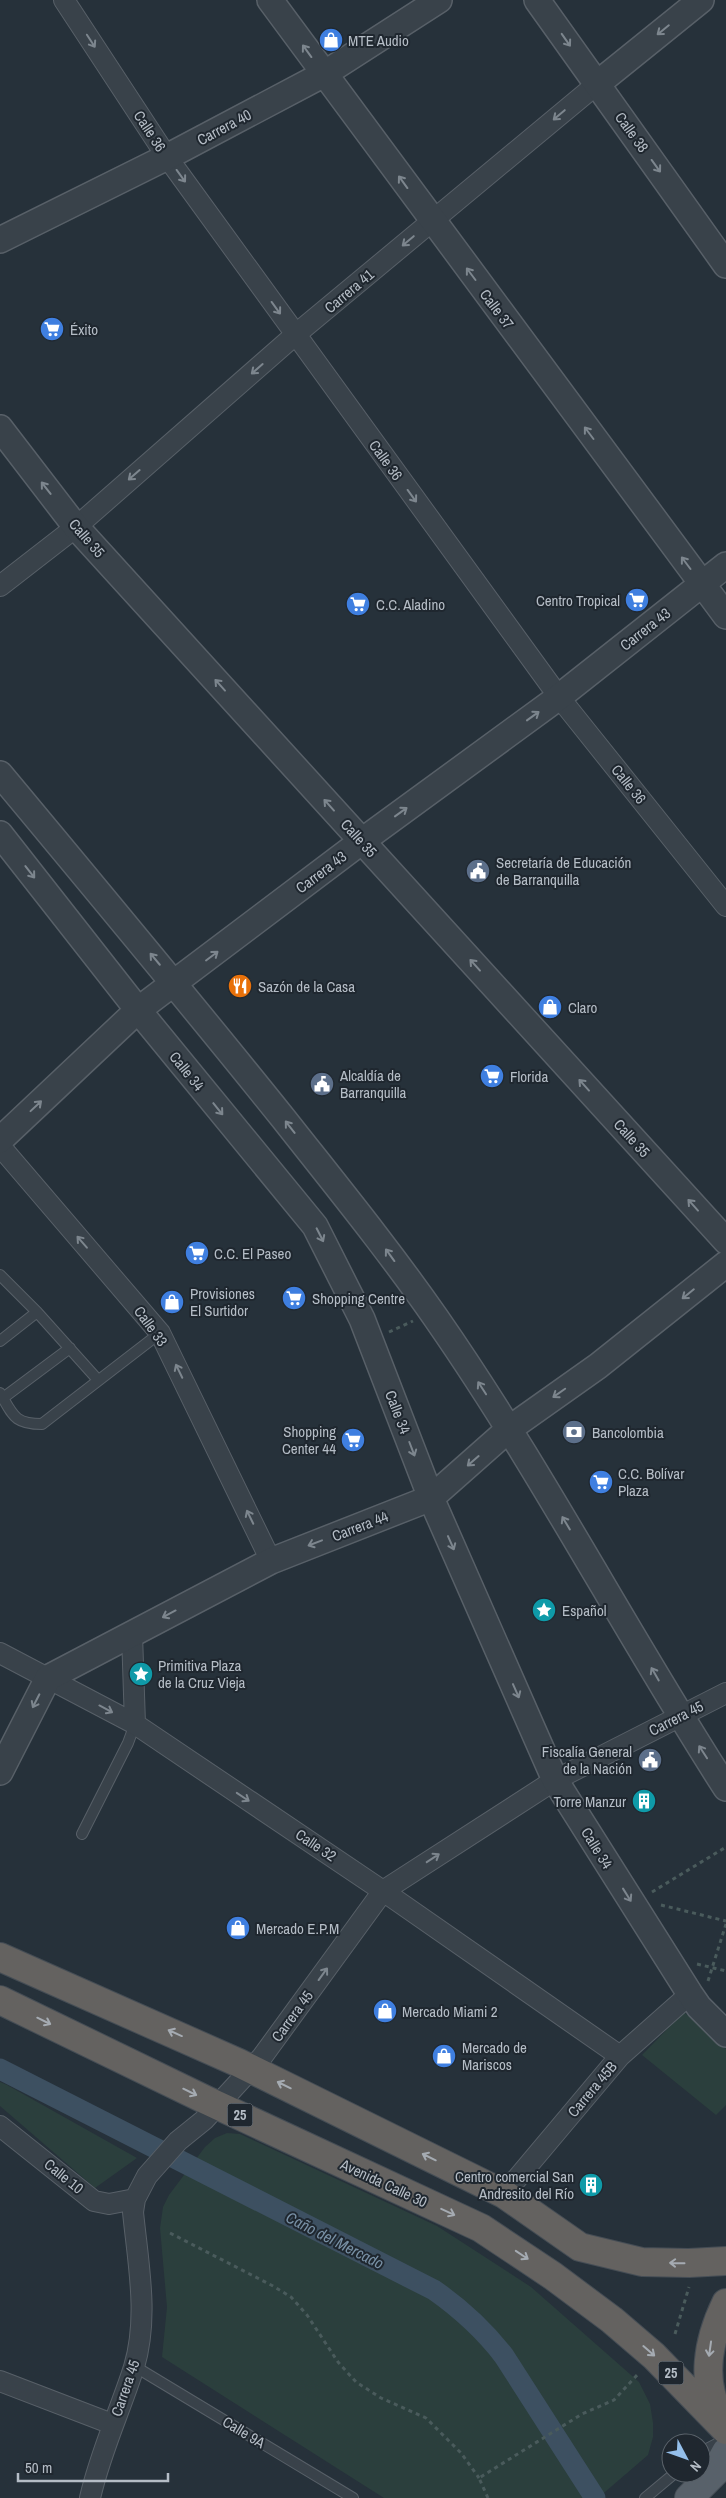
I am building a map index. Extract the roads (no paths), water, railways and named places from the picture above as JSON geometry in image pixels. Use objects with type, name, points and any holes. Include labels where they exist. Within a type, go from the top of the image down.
[{"type":"highway","points":[[0,1957],[251,2069],[504,2194],[580,2248],[642,2262],[689,2263],[726,2261]]},
{"type":"highway","name":"Avenida Calle 30","points":[[0,2000],[217,2105],[481,2228],[553,2276],[612,2320],[654,2356],[726,2428]]},
{"type":"highway","points":[[726,2303],[716,2323],[710,2346],[708,2370],[712,2394],[726,2428]]},
{"type":"main road","points":[[689,2498],[715,2472],[726,2452]]},
{"type":"street","name":"Calle 36","points":[[64,0],[167,157],[559,697],[726,906]]},
{"type":"street","name":"Calle 37","points":[[270,0],[726,616]]},
{"type":"street","name":"Carrera 40","points":[[0,240],[167,157],[324,74],[439,0]]},
{"type":"street","name":"Calle 38","points":[[537,0],[726,265]]},
{"type":"street","name":"Carrera 41","points":[[0,586],[76,526],[295,335],[701,0]]},
{"type":"street","name":"Calle 35","points":[[0,428],[76,526],[726,1241]]},
{"type":"street","name":"Carrera 43","points":[[0,1140],[138,1010],[362,841],[559,697],[726,565]]},
{"type":"street","points":[[0,774],[176,983],[362,1217],[432,1312],[509,1429],[680,1716],[726,1788]]},
{"type":"street","name":"Calle 34","points":[[0,834],[138,1010],[315,1226],[362,1319],[431,1498],[555,1780],[633,1898],[694,2000],[724,2030]]},
{"type":"street","name":"Calle 33","points":[[0,1146],[160,1333],[271,1561]]},
{"type":"street","name":"Carrera 44","points":[[48,1678],[271,1561],[431,1498],[509,1429],[598,1366],[726,1264]]},
{"type":"street","points":[[132,1634],[135,1724]]},
{"type":"street","name":"Calle 32","points":[[0,1653],[135,1724],[383,1891],[620,2056]]},
{"type":"street","points":[[0,1772],[48,1678]]},
{"type":"street","name":"Carrera 45","points":[[90,2498],[112,2424],[134,2366],[142,2323],[142,2293],[133,2212],[135,2199],[148,2176],[178,2141],[217,2105],[262,2057],[383,1891],[555,1780],[726,1693]]},
{"type":"street","name":"Carrera 45B","points":[[504,2194],[620,2056],[694,2000]]},
{"type":"street","name":"Calle 10","points":[[0,2126],[94,2201],[109,2204],[135,2199]]},
{"type":"street","points":[[0,2381],[112,2424]]},
{"type":"lane","points":[[0,1275],[37,1312],[98,1380]]},
{"type":"lane","points":[[0,1341],[37,1312]]},
{"type":"lane","points":[[70,1348],[2,1395],[14,1417],[26,1424],[42,1424],[160,1333]]},
{"type":"lane","points":[[82,1834],[128,1743],[135,1724]]},
{"type":"lane","name":"Calle 9A","points":[[134,2366],[353,2498]]},
{"type":"lane","points":[[711,2447],[726,2439]]},
{"type":"lane","points":[[645,2498],[664,2483]]},
{"type":"waterway","name":"Caño del Mercado","points":[[0,2069],[434,2290],[472,2320],[504,2356],[595,2498]]},
{"type":"place","name":"MTE Audio","points":[[331,40]]},
{"type":"place","name":"Éxito","points":[[52,329]]},
{"type":"place","name":"Centro Tropical","points":[[637,600]]},
{"type":"place","name":"C.C. Aladino","points":[[358,604]]},
{"type":"place","name":"Secretaría de Educación de Barranquilla","points":[[478,871]]},
{"type":"place","name":"Sazón de la Casa","points":[[240,986]]},
{"type":"place","name":"Claro","points":[[550,1007]]},
{"type":"place","name":"Florida","points":[[492,1076]]},
{"type":"place","name":"Alcaldía de Barranquilla","points":[[322,1084]]},
{"type":"place","name":"C.C. El Paseo","points":[[197,1253]]},
{"type":"place","name":"Shopping Centre","points":[[294,1298]]},
{"type":"place","name":"Provisiones El Surtidor","points":[[172,1302]]},
{"type":"place","name":"Bancolombia","points":[[574,1432]]},
{"type":"place","name":"Shopping Center 44","points":[[353,1440]]},
{"type":"place","name":"C.C. Bolívar Plaza","points":[[601,1482]]},
{"type":"place","name":"Español","points":[[544,1610]]},
{"type":"place","name":"Primitiva Plaza de la Cruz Vieja","points":[[141,1674]]},
{"type":"place","name":"Fiscalía General de la Nación","points":[[650,1760]]},
{"type":"place","name":"Torre Manzur","points":[[644,1801]]},
{"type":"place","name":"Mercado E.P.M","points":[[238,1928]]},
{"type":"place","name":"Mercado Miami 2","points":[[385,2011]]},
{"type":"place","name":"Mercado de Mariscos","points":[[444,2056]]},
{"type":"place","name":"Centro comercial San Andresito del Río","points":[[591,2185]]}]
